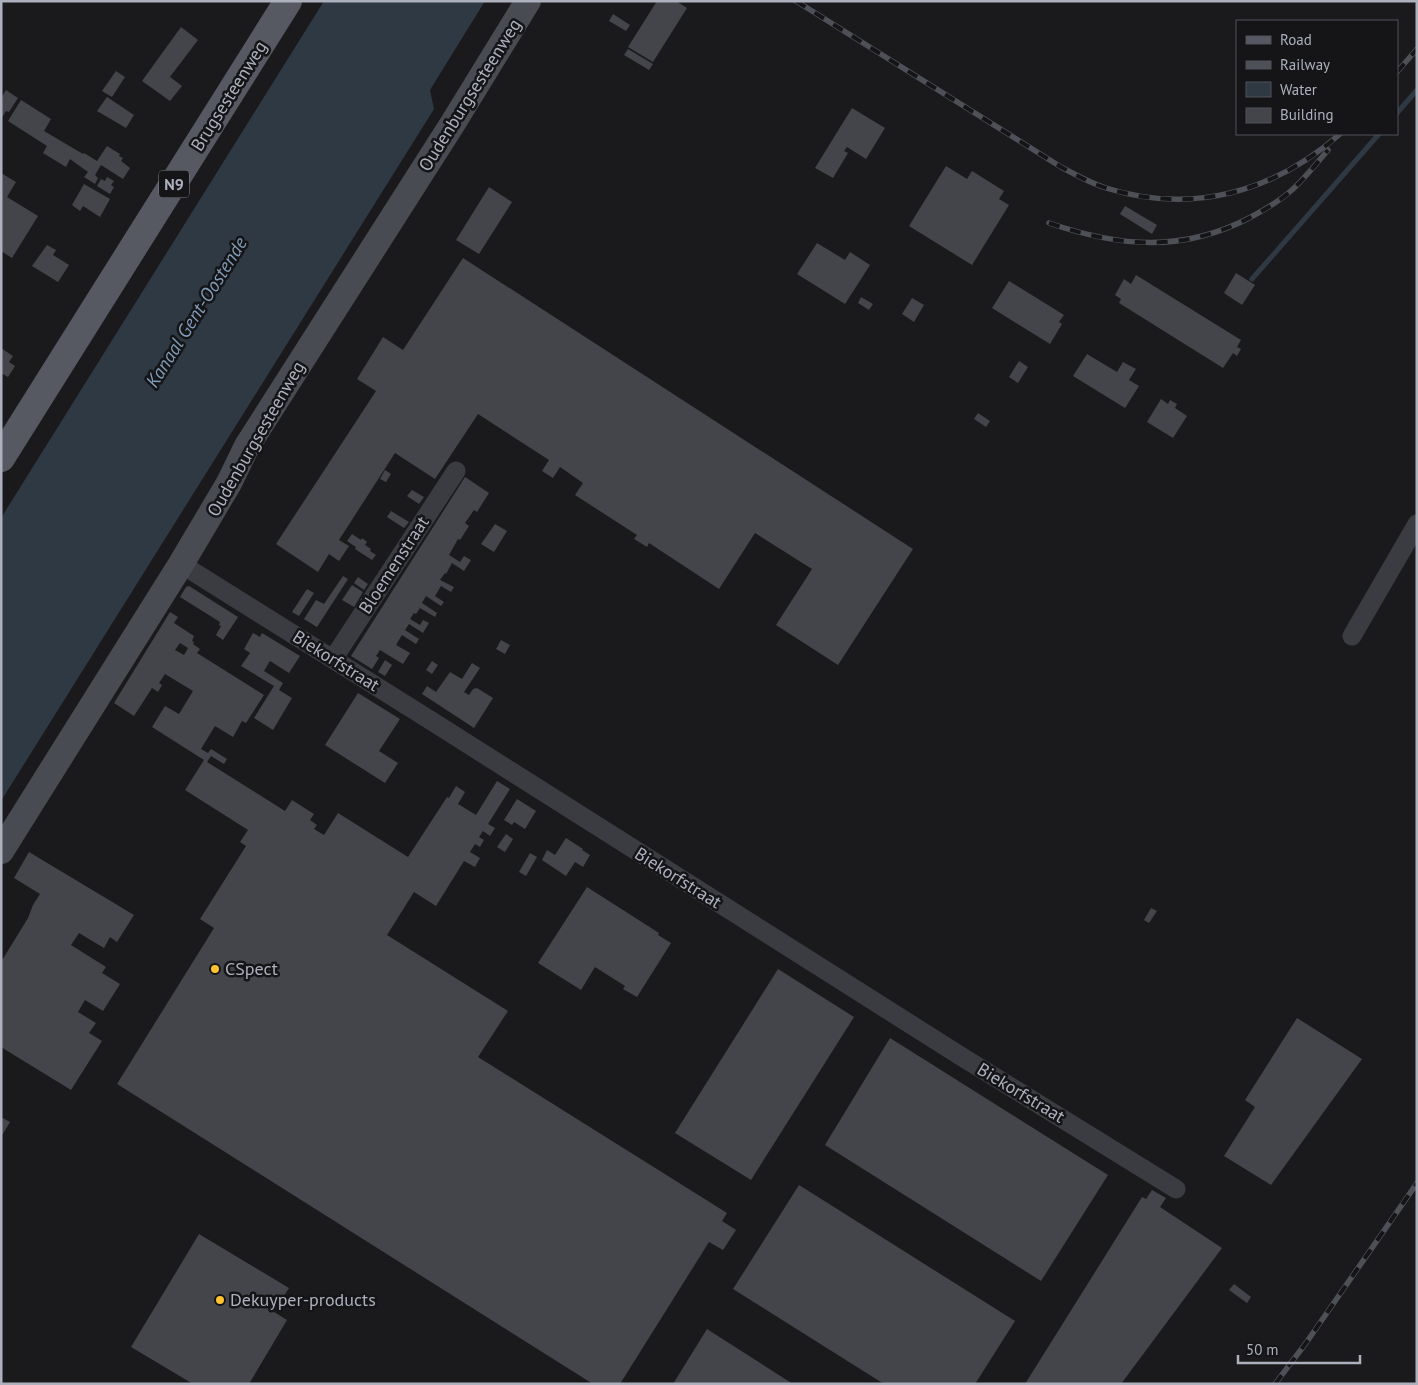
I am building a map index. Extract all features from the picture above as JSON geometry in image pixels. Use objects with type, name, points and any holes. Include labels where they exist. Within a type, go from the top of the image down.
[{"type":"main road","name":"Brugsesteenweg","points":[[1,458],[288,1]]},
{"type":"street","name":"Oudenburgsesteenweg","points":[[1,851],[181,564],[229,483],[247,446],[528,1]]},
{"type":"street","name":"Bloemenstraat","points":[[333,659],[456,471]]},
{"type":"street","points":[[1352,636],[1417,524]]},
{"type":"street","name":"Biekorfstraat","points":[[181,564],[959,1055],[1176,1188]]},
{"type":"water","name":"Kanaal Gent-Oostende","points":[[324,1],[485,1],[430,90],[434,109],[1,801],[1,518]]},
{"type":"building","points":[[657,1],[676,1],[687,8],[653,62],[628,47]]},
{"type":"building","points":[[613,14],[630,25],[626,31],[609,21]]},
{"type":"building","points":[[181,27],[198,40],[163,86],[170,77],[182,86],[170,101],[142,81]]},
{"type":"building","points":[[628,49],[653,64],[649,70],[624,55]]},
{"type":"building","points":[[116,71],[125,77],[112,97],[102,91]]},
{"type":"building","points":[[6,90],[18,98],[9,112],[6,111],[1,119],[1,98]]},
{"type":"building","points":[[107,97],[134,115],[126,128],[97,111]]},
{"type":"building","points":[[21,100],[51,119],[44,131],[83,154],[97,161],[107,146],[120,154],[119,156],[123,158],[121,161],[130,168],[123,179],[101,165],[95,175],[98,178],[95,184],[84,177],[88,172],[70,159],[66,167],[43,153],[47,146],[8,121]]},
{"type":"building","points":[[852,108],[885,128],[866,159],[847,147],[844,151],[848,153],[833,178],[815,168]]},
{"type":"building","points":[[946,166],[967,179],[972,171],[1004,191],[999,199],[1009,205],[972,265],[909,226]]},
{"type":"building","points":[[1,173],[16,182],[7,197],[38,216],[12,258],[1,251]]},
{"type":"building","points":[[107,177],[114,181],[111,185],[114,187],[110,194],[97,186],[101,179],[105,181]]},
{"type":"building","points":[[84,184],[110,199],[100,217],[83,206],[80,211],[72,205]]},
{"type":"building","points":[[489,187],[512,202],[479,254],[456,240]]},
{"type":"building","points":[[1125,206],[1157,225],[1152,234],[1120,214]]},
{"type":"building","points":[[817,243],[845,260],[850,252],[870,265],[845,304],[797,274]]},
{"type":"building","points":[[47,245],[56,250],[53,255],[69,265],[58,282],[32,266]]},
{"type":"building","points":[[463,258],[913,549],[838,665],[776,625],[812,569],[755,533],[719,589],[649,543],[647,547],[634,539],[637,535],[575,495],[583,483],[560,467],[553,478],[542,471],[549,460],[478,414],[435,479],[395,453],[339,540],[349,546],[339,561],[329,554],[318,572],[276,544],[376,391],[357,379],[383,337],[403,350]]},
{"type":"building","points":[[1236,273],[1255,285],[1242,305],[1224,293]]},
{"type":"building","points":[[1136,275],[1241,340],[1237,347],[1241,349],[1237,356],[1233,353],[1223,368],[1119,303],[1121,299],[1115,295],[1124,279],[1131,284]]},
{"type":"building","points":[[1009,281],[1064,315],[1059,322],[1062,324],[1050,344],[992,308]]},
{"type":"building","points":[[861,297],[873,304],[869,310],[858,303]]},
{"type":"building","points":[[912,298],[924,305],[914,322],[902,314]]},
{"type":"building","points":[[1,348],[13,356],[9,362],[15,366],[8,377],[1,373]]},
{"type":"building","points":[[1087,354],[1117,372],[1123,362],[1136,369],[1129,380],[1139,386],[1125,408],[1073,376]]},
{"type":"building","points":[[1019,361],[1028,367],[1018,383],[1009,377]]},
{"type":"building","points":[[1161,399],[1168,404],[1170,400],[1177,404],[1175,408],[1187,416],[1173,438],[1147,422]]},
{"type":"building","points":[[978,413],[990,421],[986,427],[974,419]]},
{"type":"building","points":[[385,470],[391,474],[386,482],[380,479]]},
{"type":"building","points":[[465,477],[489,493],[477,512],[474,510],[465,523],[469,526],[460,540],[458,539],[449,555],[460,562],[464,556],[471,560],[464,571],[452,563],[440,580],[454,587],[451,592],[441,586],[435,596],[444,602],[441,606],[426,596],[422,603],[437,613],[435,617],[420,608],[410,619],[420,625],[423,620],[429,623],[423,633],[409,624],[405,630],[419,639],[416,644],[402,635],[396,645],[410,653],[403,664],[380,650],[376,656],[379,658],[372,669],[351,656]]},
{"type":"building","points":[[412,490],[424,497],[419,504],[407,496]]},
{"type":"building","points":[[391,511],[409,522],[404,528],[387,517]]},
{"type":"building","points":[[495,524],[507,531],[494,552],[481,544]]},
{"type":"building","points":[[352,534],[367,542],[365,545],[376,555],[372,560],[355,549],[356,547],[347,541]]},
{"type":"building","points":[[343,576],[348,579],[317,627],[304,619],[316,600],[324,604]]},
{"type":"building","points":[[358,577],[368,584],[364,590],[354,583]]},
{"type":"building","points":[[352,585],[363,592],[354,607],[342,600]]},
{"type":"building","points":[[189,586],[238,617],[223,640],[216,635],[221,626],[219,625],[220,622],[180,597],[186,587]]},
{"type":"building","points":[[307,589],[314,593],[299,616],[292,612]]},
{"type":"building","points":[[170,612],[178,617],[174,623],[194,636],[193,644],[200,649],[197,653],[264,695],[246,723],[242,721],[233,737],[215,726],[201,749],[208,753],[211,749],[227,759],[224,764],[211,756],[207,762],[285,811],[292,800],[314,814],[310,820],[317,825],[314,829],[324,835],[338,813],[408,857],[456,786],[465,792],[458,804],[476,815],[497,781],[510,789],[488,824],[495,828],[490,836],[483,831],[479,837],[484,840],[480,847],[475,844],[470,852],[480,858],[475,867],[464,861],[436,906],[414,892],[387,935],[508,1011],[478,1057],[727,1213],[722,1221],[736,1230],[723,1250],[709,1242],[620,1384],[593,1384],[117,1084],[214,928],[200,919],[246,846],[240,842],[248,830],[185,790],[204,760],[152,727],[165,706],[179,714],[193,691],[165,674],[159,683],[162,685],[158,692],[152,688],[134,716],[114,703]],"holes":[[[180,643],[188,648],[184,655],[175,650]]]},
{"type":"building","points":[[253,633],[260,637],[262,633],[300,656],[289,673],[270,661],[264,671],[283,683],[279,690],[292,698],[273,730],[254,718],[274,686],[241,666],[250,653],[244,649]]},
{"type":"building","points":[[501,640],[510,645],[505,654],[496,649]]},
{"type":"building","points":[[385,660],[392,665],[385,676],[378,672]]},
{"type":"building","points":[[432,661],[438,665],[432,674],[426,670]]},
{"type":"building","points":[[472,663],[480,668],[464,692],[469,695],[473,689],[477,688],[493,698],[474,728],[422,694],[427,686],[436,692],[450,672],[462,679]]},
{"type":"building","points":[[358,693],[400,719],[379,751],[398,763],[385,783],[325,745]]},
{"type":"building","points":[[517,799],[536,811],[525,829],[514,822],[512,825],[504,820]]},
{"type":"building","points":[[506,834],[513,839],[505,852],[497,847]]},
{"type":"building","points":[[566,838],[590,855],[583,867],[575,862],[566,876],[542,860],[547,850],[555,855]]},
{"type":"building","points":[[29,852],[134,915],[117,942],[110,937],[104,948],[79,933],[71,945],[106,967],[102,973],[120,984],[103,1011],[85,1000],[78,1012],[96,1023],[89,1033],[102,1041],[71,1090],[1,1047],[1,962],[28,918],[40,894],[14,878]]},
{"type":"building","points":[[530,853],[537,857],[526,876],[519,872]]},
{"type":"building","points":[[587,887],[659,933],[658,935],[671,943],[637,997],[623,989],[625,986],[595,967],[581,990],[538,963]]},
{"type":"building","points":[[1151,908],[1157,911],[1149,923],[1144,920]]},
{"type":"building","points":[[778,969],[854,1017],[751,1180],[675,1133]]},
{"type":"building","points":[[1297,1018],[1362,1059],[1271,1185],[1224,1156],[1255,1107],[1245,1100]]},
{"type":"building","points":[[890,1038],[1108,1175],[1041,1281],[825,1145]]},
{"type":"building","points":[[1,1117],[10,1122],[1,1137]]},
{"type":"building","points":[[799,1185],[1015,1321],[975,1384],[884,1384],[733,1289]]},
{"type":"building","points":[[1152,1190],[1166,1198],[1160,1207],[1222,1248],[1121,1384],[1025,1384],[1142,1197],[1146,1199]]},
{"type":"building","name":"Dekuyper-products","points":[[199,1234],[289,1288],[274,1312],[287,1320],[249,1384],[193,1384],[131,1347]]},
{"type":"building","points":[[1234,1284],[1251,1297],[1247,1303],[1229,1290]]},
{"type":"building","points":[[707,1329],[793,1384],[673,1384]]},
{"type":"waterway","points":[[1398,112],[1417,90]]},
{"type":"waterway","points":[[1252,279],[1378,135]]},
{"type":"railway","points":[[796,1],[1061,167],[1106,188],[1138,196],[1170,199],[1200,198],[1230,193],[1260,184],[1288,171],[1315,154],[1339,135]]},
{"type":"railway","points":[[1398,71],[1417,49]]},
{"type":"railway","points":[[1049,223],[1075,231],[1126,241],[1176,241],[1201,236],[1226,229],[1278,201],[1298,184],[1328,150]]},
{"type":"railway","points":[[1275,1384],[1306,1343],[1417,1183]]},
{"type":"place","name":"CSpect","points":[[215,969]]},
{"type":"place","name":"Dekuyper-products","points":[[220,1300]]}]
